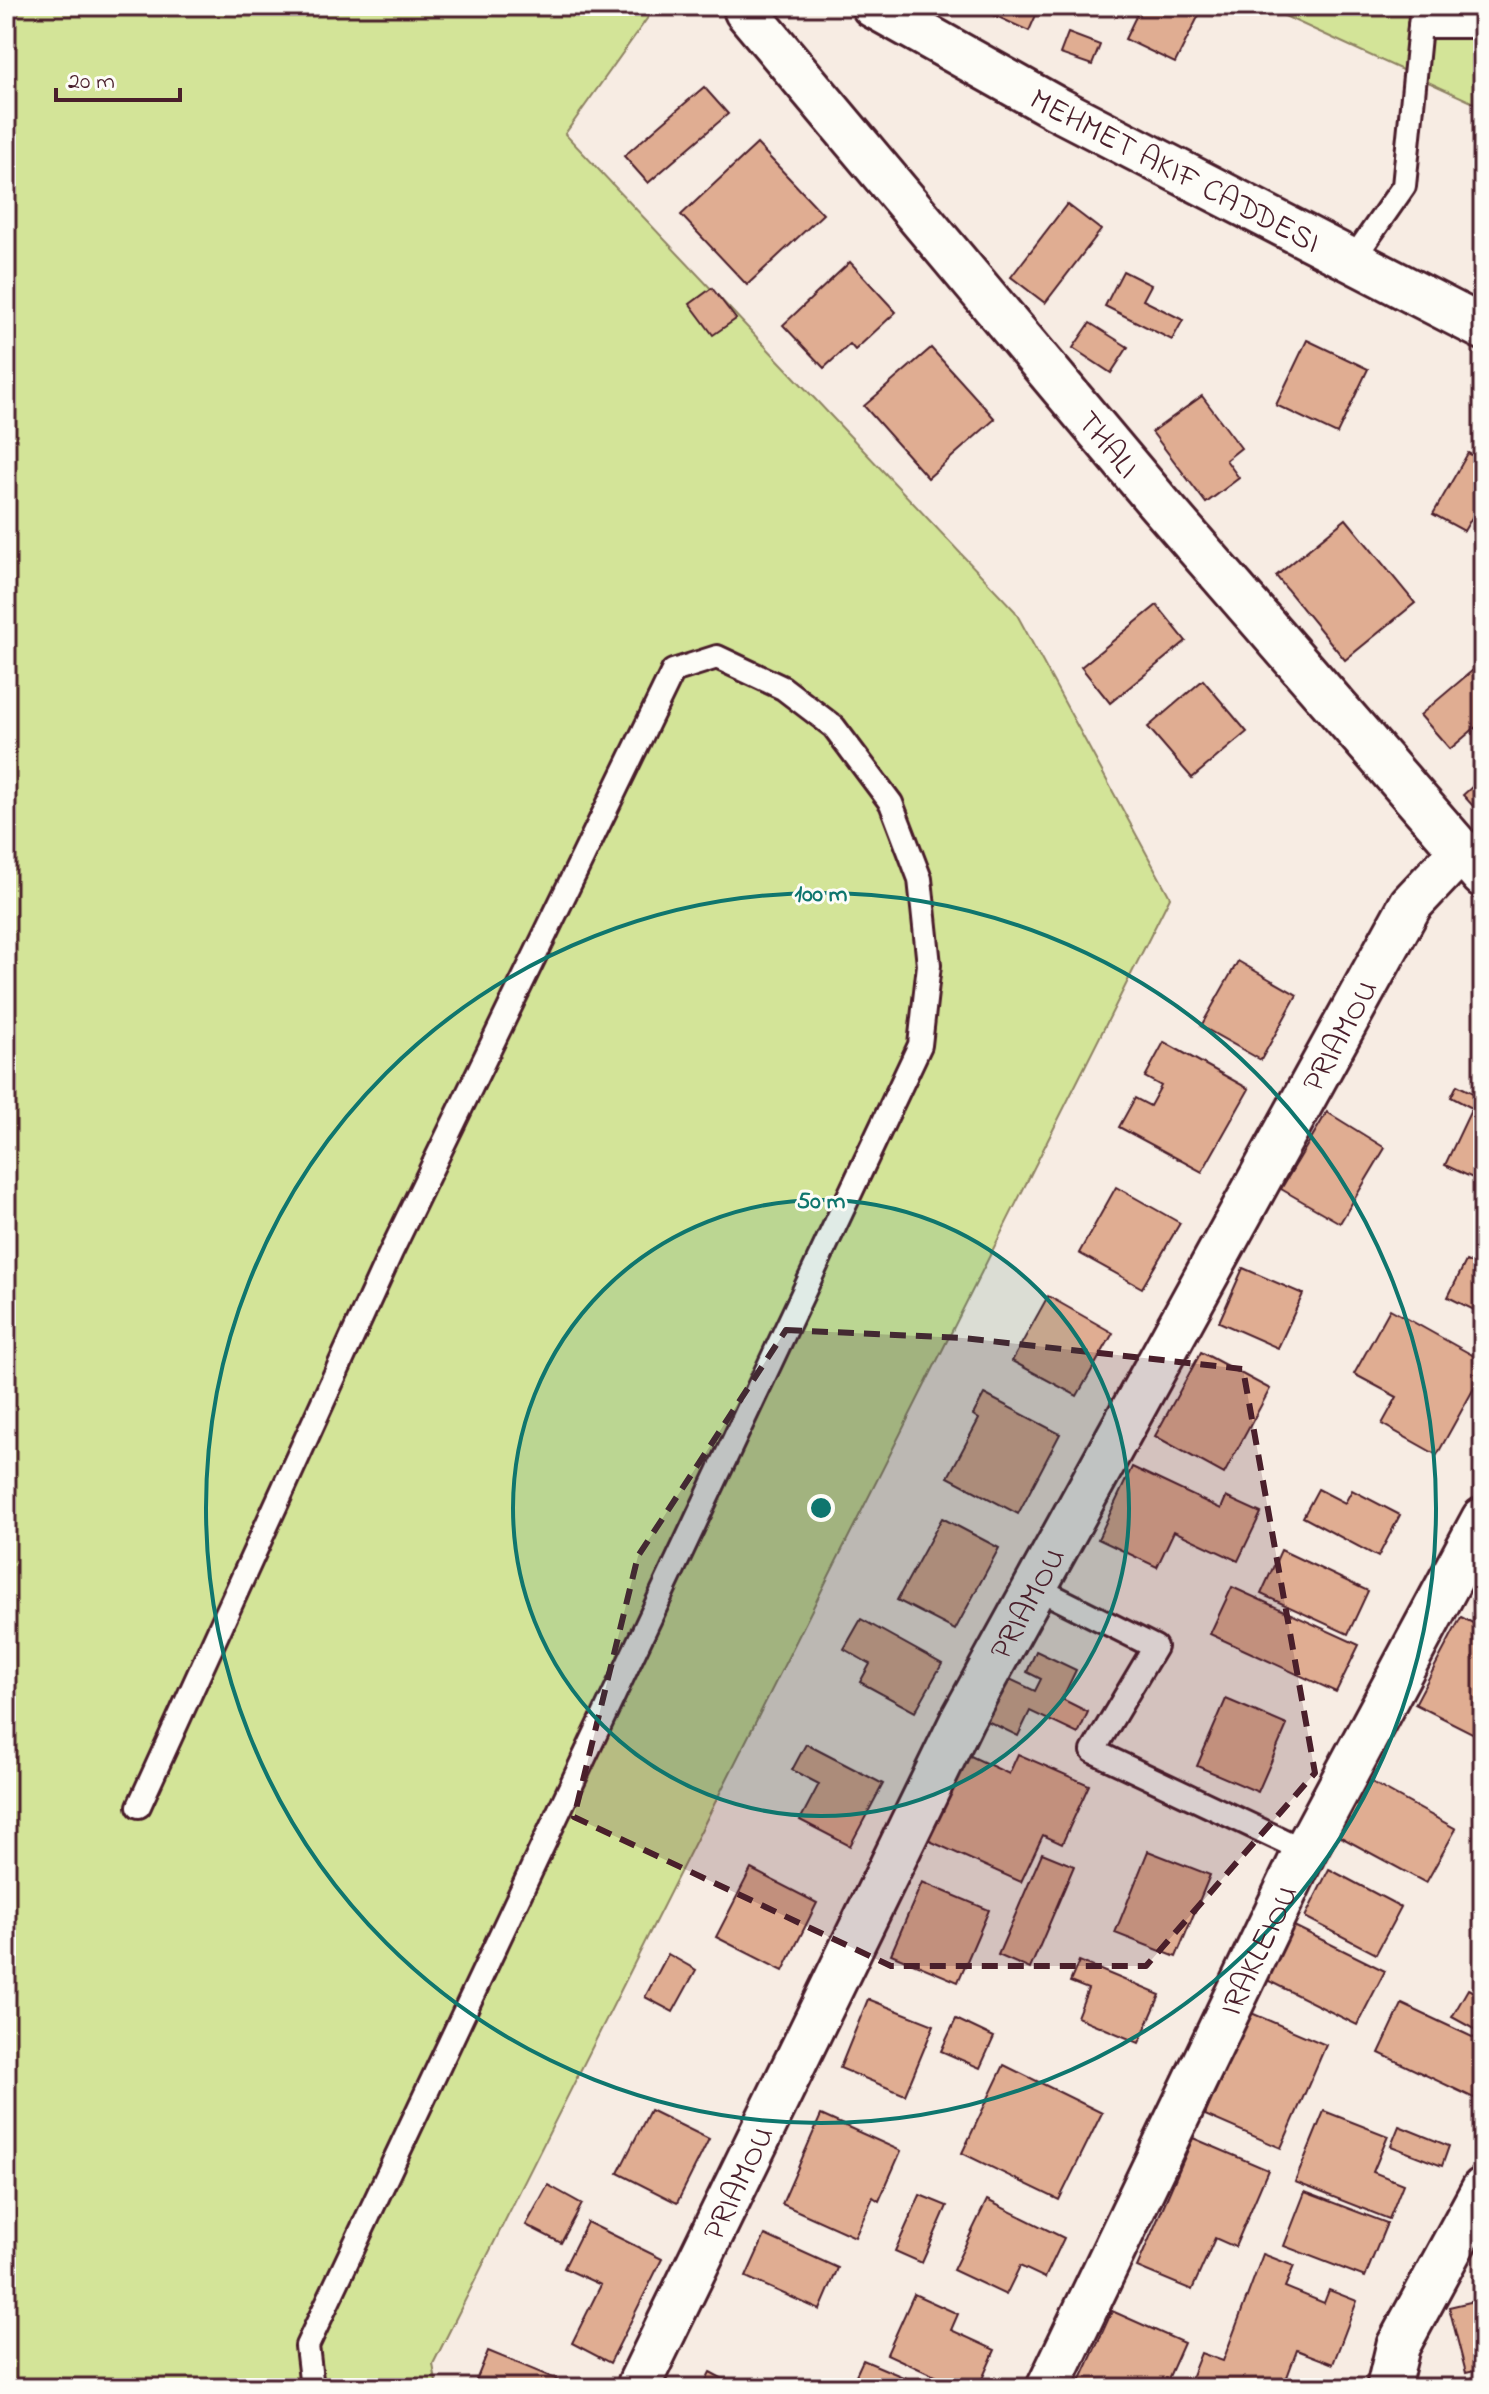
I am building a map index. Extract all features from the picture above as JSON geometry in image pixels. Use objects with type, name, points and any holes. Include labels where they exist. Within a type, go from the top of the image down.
[{"type":"street","name":"THALI","points":[[747,6],[746,11],[1157,501],[1472,863]]},
{"type":"street","name":"MEHMET AKIF CADDESI","points":[[873,6],[1054,107],[1483,328]]},
{"type":"street","name":"PRIAMOU","points":[[639,2385],[963,1718],[1411,904],[1472,863]]},
{"type":"street","name":"IRAKLEIOU","points":[[1048,2388],[1305,1851],[1483,1519]]},
{"type":"street","points":[[1388,2388],[1398,2346],[1483,2189]]},
{"type":"lane","points":[[1351,262],[1404,186],[1421,16],[1483,26]]},
{"type":"lane","points":[[139,1806],[391,1252],[673,671],[717,657],[783,688],[834,727],[891,803],[896,816],[920,879],[929,965],[920,1045],[307,2346],[312,2388]]},
{"type":"lane","points":[[1035,1587],[1155,1647],[1093,1751],[1305,1851]]},
{"type":"highlighted area","points":[[786,1330],[963,1338],[1243,1369],[1315,1773],[1146,1966],[891,1966],[574,1817],[638,1556]]},
{"type":"green space","points":[[6,6],[656,6],[565,134],[1015,611],[1170,897],[433,2364],[437,2388],[6,2388]]},
{"type":"green space","points":[[1263,6],[1483,6],[1483,104],[1478,105]]},
{"type":"building","points":[[974,6],[1040,6],[1029,31]]},
{"type":"building","points":[[1141,6],[1180,6],[1199,15],[1175,63],[1125,39]]},
{"type":"building","points":[[1068,33],[1100,45],[1092,65],[1060,54]]},
{"type":"building","points":[[704,87],[728,114],[648,183],[624,156]]},
{"type":"building","points":[[757,144],[823,214],[747,285],[681,215]]},
{"type":"building","points":[[1067,204],[1101,230],[1045,303],[1011,277]]},
{"type":"building","points":[[850,262],[896,312],[855,350],[850,344],[824,368],[783,325]]},
{"type":"building","points":[[1123,271],[1151,285],[1143,300],[1183,320],[1172,340],[1105,306]]},
{"type":"building","points":[[712,288],[736,319],[713,335],[690,304]]},
{"type":"building","points":[[1090,323],[1128,347],[1111,373],[1073,348]]},
{"type":"building","points":[[1307,340],[1368,369],[1337,434],[1276,405]]},
{"type":"building","points":[[931,348],[995,419],[928,478],[864,406]]},
{"type":"building","points":[[1202,396],[1241,448],[1226,460],[1239,478],[1206,503],[1152,432]]},
{"type":"building","points":[[1468,453],[1483,461],[1483,499],[1464,531],[1433,514]]},
{"type":"building","points":[[1346,519],[1415,603],[1345,660],[1276,576]]},
{"type":"building","points":[[1157,605],[1186,641],[1110,703],[1081,667]]},
{"type":"building","points":[[1480,664],[1483,667],[1483,721],[1450,749],[1420,715]]},
{"type":"building","points":[[1203,680],[1247,732],[1192,778],[1148,727]]},
{"type":"building","points":[[1483,777],[1483,817],[1463,795]]},
{"type":"building","points":[[1238,961],[1297,995],[1261,1060],[1201,1026]]},
{"type":"building","points":[[1164,1042],[1249,1089],[1202,1172],[1119,1127],[1135,1098],[1150,1106],[1161,1086],[1145,1077]]},
{"type":"building","points":[[1457,1085],[1483,1098],[1483,1173],[1479,1181],[1445,1165],[1472,1108],[1451,1097]]},
{"type":"building","points":[[1327,1112],[1385,1148],[1340,1223],[1281,1189]]},
{"type":"building","points":[[1116,1187],[1180,1223],[1142,1288],[1079,1253]]},
{"type":"building","points":[[1466,1261],[1483,1269],[1482,1314],[1448,1297]]},
{"type":"building","points":[[1243,1268],[1303,1294],[1278,1348],[1219,1322]]},
{"type":"building","points":[[1048,1296],[1113,1333],[1077,1396],[1012,1361]]},
{"type":"building","points":[[1390,1309],[1483,1361],[1483,1372],[1437,1455],[1382,1424],[1397,1397],[1354,1374]]},
{"type":"building","points":[[1201,1352],[1270,1389],[1224,1474],[1155,1436]]},
{"type":"building","points":[[984,1394],[1060,1434],[1018,1514],[948,1477],[979,1419],[973,1415]]},
{"type":"building","points":[[1132,1467],[1221,1509],[1226,1497],[1261,1513],[1238,1561],[1174,1531],[1157,1567],[1098,1539]]},
{"type":"building","points":[[1318,1489],[1345,1503],[1352,1490],[1400,1515],[1378,1557],[1303,1517]]},
{"type":"building","points":[[942,1518],[999,1548],[955,1630],[897,1600]]},
{"type":"building","points":[[1281,1550],[1368,1591],[1348,1634],[1261,1594]]},
{"type":"building","points":[[1232,1587],[1359,1645],[1336,1692],[1210,1634]]},
{"type":"building","points":[[1461,1617],[1483,1628],[1482,1738],[1415,1704]]},
{"type":"building","points":[[861,1619],[942,1664],[915,1712],[860,1682],[870,1664],[844,1649]]},
{"type":"building","points":[[1036,1651],[1076,1670],[1062,1699],[1088,1712],[1078,1734],[1030,1711],[1018,1736],[975,1715],[995,1672],[1035,1691],[1041,1679],[1027,1672]]},
{"type":"building","points":[[1226,1699],[1287,1725],[1258,1792],[1197,1766]]},
{"type":"building","points":[[806,1744],[883,1784],[850,1846],[800,1820],[819,1784],[792,1770]]},
{"type":"building","points":[[962,1752],[1009,1774],[1018,1754],[1089,1785],[1062,1844],[1043,1835],[1021,1882],[923,1838]]},
{"type":"building","points":[[1357,1774],[1456,1829],[1426,1883],[1339,1836],[1352,1812],[1340,1806]]},
{"type":"building","points":[[1148,1851],[1210,1875],[1176,1957],[1115,1933]]},
{"type":"building","points":[[1042,1853],[1074,1866],[1030,1969],[998,1955]]},
{"type":"building","points":[[751,1869],[817,1903],[783,1971],[716,1937]]},
{"type":"building","points":[[1329,1869],[1401,1907],[1376,1954],[1305,1917]]},
{"type":"building","points":[[922,1882],[989,1910],[958,1982],[891,1954]]},
{"type":"building","points":[[1290,1924],[1385,1971],[1357,2025],[1263,1978]]},
{"type":"building","points":[[668,1954],[696,1970],[673,2012],[645,1997]]},
{"type":"building","points":[[1079,1961],[1160,1995],[1139,2043],[1077,2017],[1088,1989],[1070,1982]]},
{"type":"building","points":[[1468,1989],[1483,1997],[1483,2034],[1452,2017]]},
{"type":"building","points":[[868,1999],[934,2025],[905,2095],[840,2068]]},
{"type":"building","points":[[1402,2004],[1483,2042],[1483,2090],[1478,2100],[1379,2053]]},
{"type":"building","points":[[1249,2012],[1326,2045],[1281,2148],[1205,2115]]},
{"type":"building","points":[[956,2019],[994,2037],[980,2068],[941,2051]]},
{"type":"building","points":[[1004,2065],[1102,2113],[1059,2200],[962,2153]]},
{"type":"building","points":[[650,2110],[709,2139],[677,2203],[618,2173]]},
{"type":"building","points":[[1324,2111],[1388,2136],[1373,2172],[1403,2184],[1389,2219],[1295,2182]]},
{"type":"building","points":[[821,2115],[901,2151],[879,2201],[873,2197],[855,2237],[782,2204]]},
{"type":"building","points":[[1399,2126],[1449,2146],[1442,2166],[1391,2146]]},
{"type":"building","points":[[1193,2138],[1268,2170],[1235,2247],[1215,2238],[1192,2290],[1137,2267]]},
{"type":"building","points":[[548,2185],[582,2204],[561,2243],[526,2225]]},
{"type":"building","points":[[1305,2192],[1387,2223],[1365,2277],[1284,2246]]},
{"type":"building","points":[[920,2195],[947,2206],[922,2263],[895,2251]]},
{"type":"building","points":[[987,2200],[1064,2238],[1045,2278],[1020,2266],[1006,2295],[953,2270]]},
{"type":"building","points":[[587,2222],[662,2259],[610,2363],[572,2343],[601,2285],[564,2268]]},
{"type":"building","points":[[765,2235],[838,2268],[820,2310],[746,2277]]},
{"type":"building","points":[[1263,2254],[1294,2266],[1285,2287],[1324,2303],[1329,2290],[1357,2301],[1333,2364],[1297,2350],[1283,2388],[1187,2388],[1201,2353],[1223,2361]]},
{"type":"building","points":[[914,2294],[958,2314],[951,2330],[995,2350],[978,2388],[960,2388],[887,2354]]},
{"type":"building","points":[[1483,2299],[1483,2369],[1466,2373],[1449,2307]]},
{"type":"building","points":[[1112,2311],[1184,2343],[1164,2388],[1077,2388]]},
{"type":"building","points":[[488,2351],[568,2384],[567,2388],[473,2388]]},
{"type":"building","points":[[863,2360],[929,2388],[850,2388]]},
{"type":"building","points":[[710,2372],[740,2388],[702,2388]]}]
